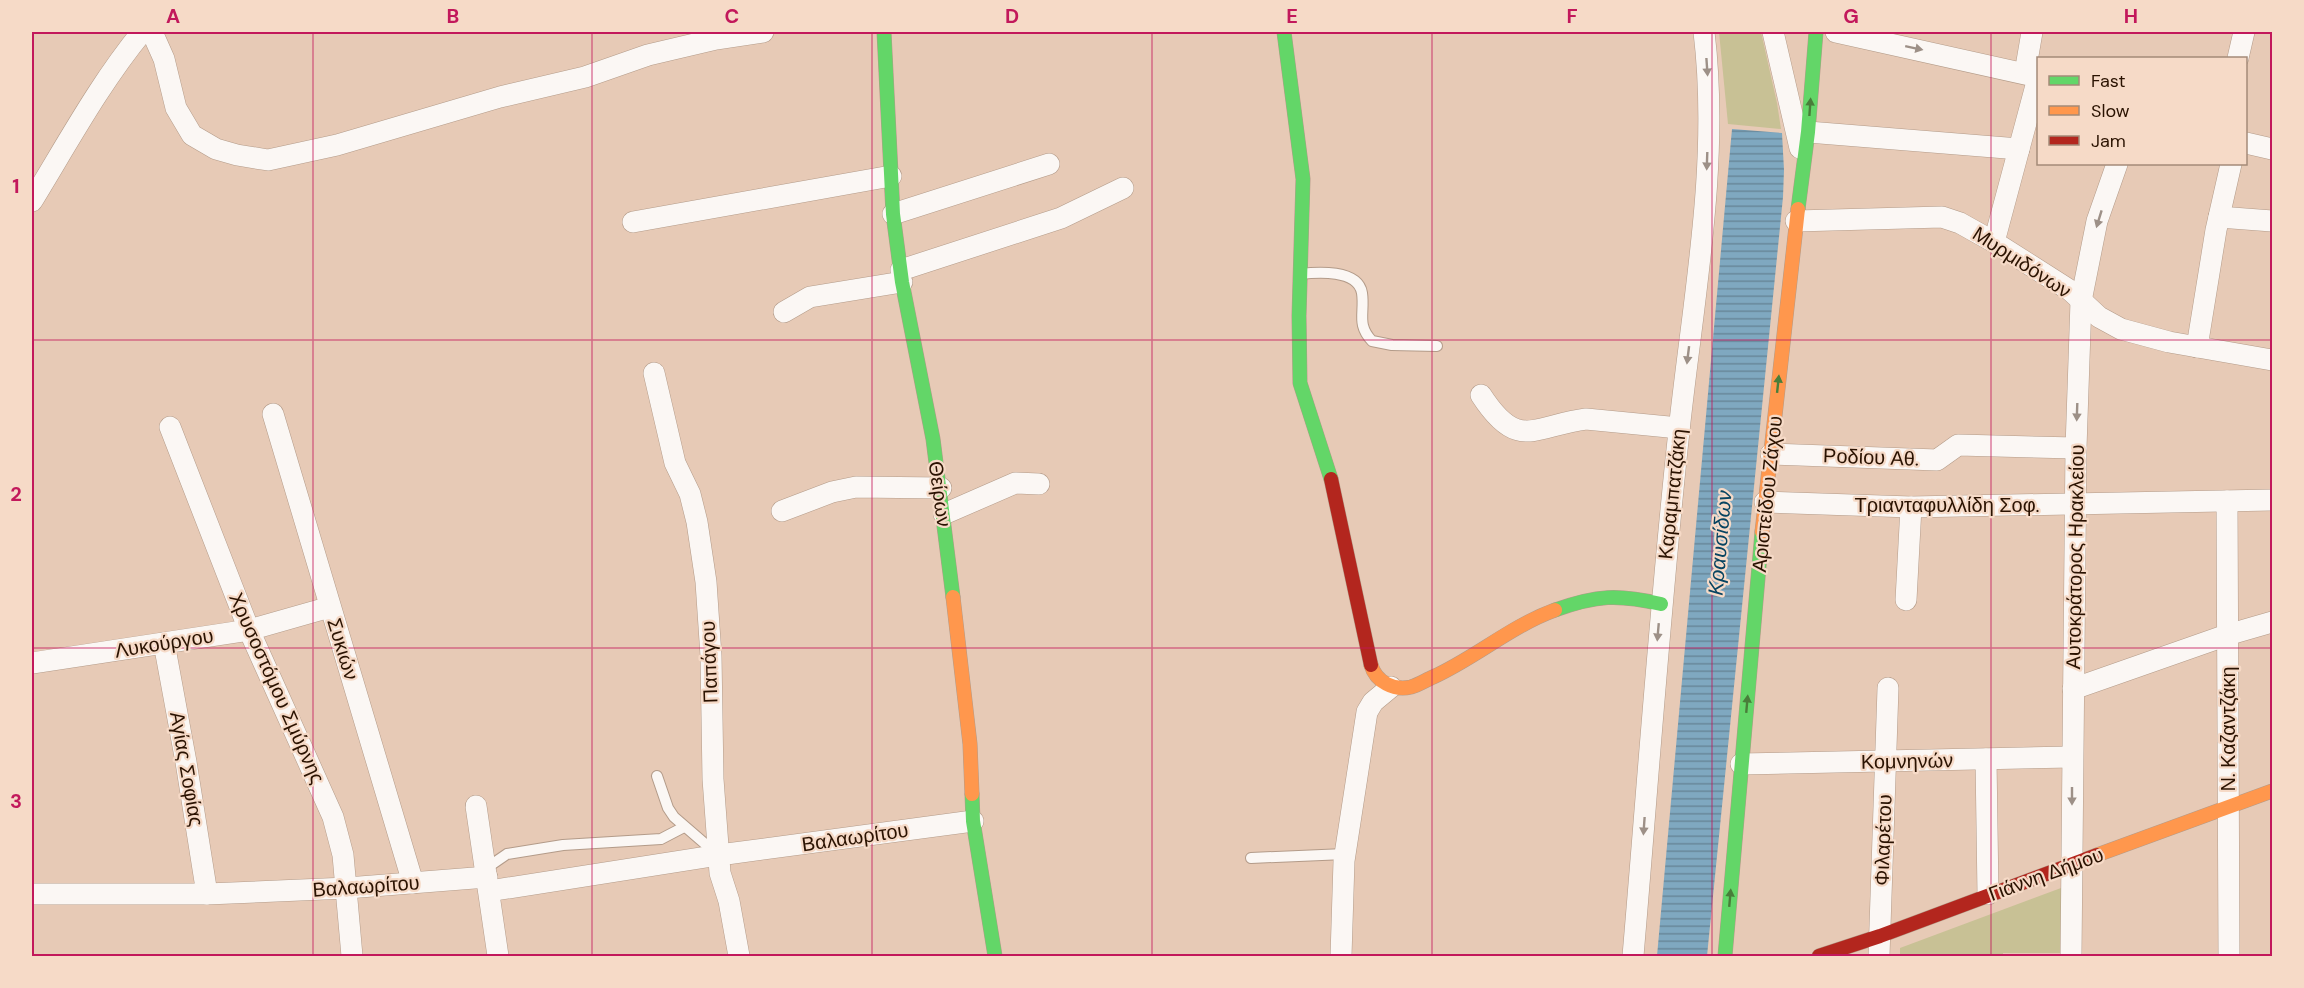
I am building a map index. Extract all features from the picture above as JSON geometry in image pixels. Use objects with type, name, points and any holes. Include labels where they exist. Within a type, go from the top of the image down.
[{"type":"street","points":[[32,201],[129,47],[142,32]]},
{"type":"street","points":[[152,32],[164,59],[179,115],[192,135],[216,149],[268,160],[337,145],[500,97],[577,80],[648,55],[716,39],[763,32]]},
{"type":"street","name":"Θείρων","points":[[884,32],[894,214],[902,276],[944,514],[968,722],[973,821],[994,957]]},
{"type":"street","points":[[1284,32],[1303,179],[1300,383],[1337,501],[1368,658],[1373,673],[1378,679],[1392,687],[1411,687],[1448,670],[1533,619],[1588,599],[1608,596],[1631,597],[1661,604]]},
{"type":"street","name":"Καραμπατζάκη","points":[[1633,957],[1661,604],[1706,189],[1709,102],[1704,32]]},
{"type":"street","points":[[1773,32],[1800,146],[1801,181]]},
{"type":"street","name":"Αριστείδου Ζάχου","points":[[1725,957],[1765,502],[1808,132],[1816,32]]},
{"type":"street","points":[[1836,32],[2034,76]]},
{"type":"street","points":[[1994,243],[2019,149],[2034,76],[2032,32]]},
{"type":"street","points":[[2238,57],[2244,32]]},
{"type":"street","points":[[1808,132],[2019,149]]},
{"type":"street","points":[[2247,143],[2272,149]]},
{"type":"street","points":[[894,214],[1049,164]]},
{"type":"street","name":"Αυτοκράτορος Ηρακλείου","points":[[2071,957],[2075,504],[2081,302],[2097,221],[2117,165]]},
{"type":"street","points":[[2197,347],[2219,217],[2231,165]]},
{"type":"street","points":[[633,222],[891,176]]},
{"type":"street","points":[[784,312],[810,297],[902,276],[1061,218],[1123,188]]},
{"type":"street","name":"Μυρμιδόνων","points":[[1796,221],[1942,217],[1960,223],[2071,291],[2099,317],[2121,329],[2197,347],[2272,360]]},
{"type":"street","points":[[2219,217],[2272,221]]},
{"type":"street","name":"Παπάγου","points":[[654,373],[675,463],[690,494],[698,522],[705,572],[711,656],[713,779],[720,873],[729,901],[739,957]]},
{"type":"street","points":[[1481,395],[1499,420],[1522,431],[1546,430],[1586,419],[1679,428]]},
{"type":"street","name":"Συκιών","points":[[273,414],[413,883]]},
{"type":"street","name":"Χρυσοστόμου Σμύρνης","points":[[170,427],[249,630],[329,808],[343,855],[352,957]]},
{"type":"street","name":"Ροδίου Αθ.","points":[[1771,454],[1937,460],[1958,445],[2076,448]]},
{"type":"street","points":[[944,514],[1015,483],[1039,484]]},
{"type":"street","points":[[782,511],[832,492],[856,488],[940,488]]},
{"type":"street","name":"Τριανταφυλλίδη Σοφ.","points":[[1765,502],[1911,507],[2272,500]]},
{"type":"street","name":"Ν. Καζαντζάκη","points":[[2227,501],[2229,957]]},
{"type":"street","points":[[1906,600],[1911,507]]},
{"type":"street","name":"Λυκούργου","points":[[32,663],[249,630],[330,607]]},
{"type":"street","points":[[2073,689],[2272,622]]},
{"type":"street","name":"Αγίας Σοφίας","points":[[164,643],[207,894]]},
{"type":"street","points":[[1341,957],[1345,854],[1368,712],[1373,702],[1392,687]]},
{"type":"street","name":"Φιλαρέτου","points":[[1880,946],[1888,688]]},
{"type":"street","name":"Κομνηνών","points":[[1742,764],[2072,757]]},
{"type":"street","points":[[1986,759],[1988,894]]},
{"type":"street","name":"Γιάννη Δήμου","points":[[1819,957],[1880,946],[1988,894],[2272,791]]},
{"type":"street","points":[[476,806],[498,957]]},
{"type":"street","name":"Βαλαωρίτου","points":[[32,894],[207,894],[413,883],[488,884],[973,821]]},
{"type":"lane","points":[[1300,274],[1325,272],[1351,279],[1358,284],[1362,291],[1363,330],[1372,341],[1392,345],[1437,346]]},
{"type":"lane","points":[[657,776],[668,808],[684,827],[719,855]]},
{"type":"lane","points":[[488,884],[491,865],[507,854],[563,845],[652,840],[667,837],[684,827]]},
{"type":"lane","points":[[1251,858],[1345,854]]},
{"type":"shaded area","points":[[1719,32],[1761,32],[1781,129],[1728,124]]},
{"type":"shaded area","points":[[2061,888],[2061,953],[2003,953],[2003,956],[1900,956],[1900,948]]},
{"type":"water","name":"Κραυσίδων","points":[[1732,129],[1782,133],[1783,197],[1707,956],[1657,956]]},
{"type":"traffic: fast","points":[[884,32],[893,214],[902,282],[933,439],[953,597]]},
{"type":"traffic: fast","points":[[1284,32],[1303,179],[1299,316],[1300,383],[1331,479]]},
{"type":"traffic: fast","points":[[1798,209],[1808,132],[1816,32]]},
{"type":"traffic: fast","points":[[1725,956],[1762,532]]},
{"type":"traffic: fast","points":[[1555,610],[1583,601],[1608,598],[1661,604]]},
{"type":"traffic: fast","points":[[972,794],[973,821],[995,956]]},
{"type":"traffic: slow","points":[[1762,532],[1798,209]]},
{"type":"traffic: slow","points":[[953,597],[970,744],[972,794]]},
{"type":"traffic: slow","points":[[1371,665],[1373,671],[1386,684],[1398,688],[1411,687],[1448,669],[1523,625],[1555,610]]},
{"type":"traffic: slow","points":[[2097,855],[2272,791]]},
{"type":"traffic: jam","points":[[1331,479],[1371,665]]},
{"type":"traffic: jam","points":[[1819,956],[1880,936],[2097,855]]}]
